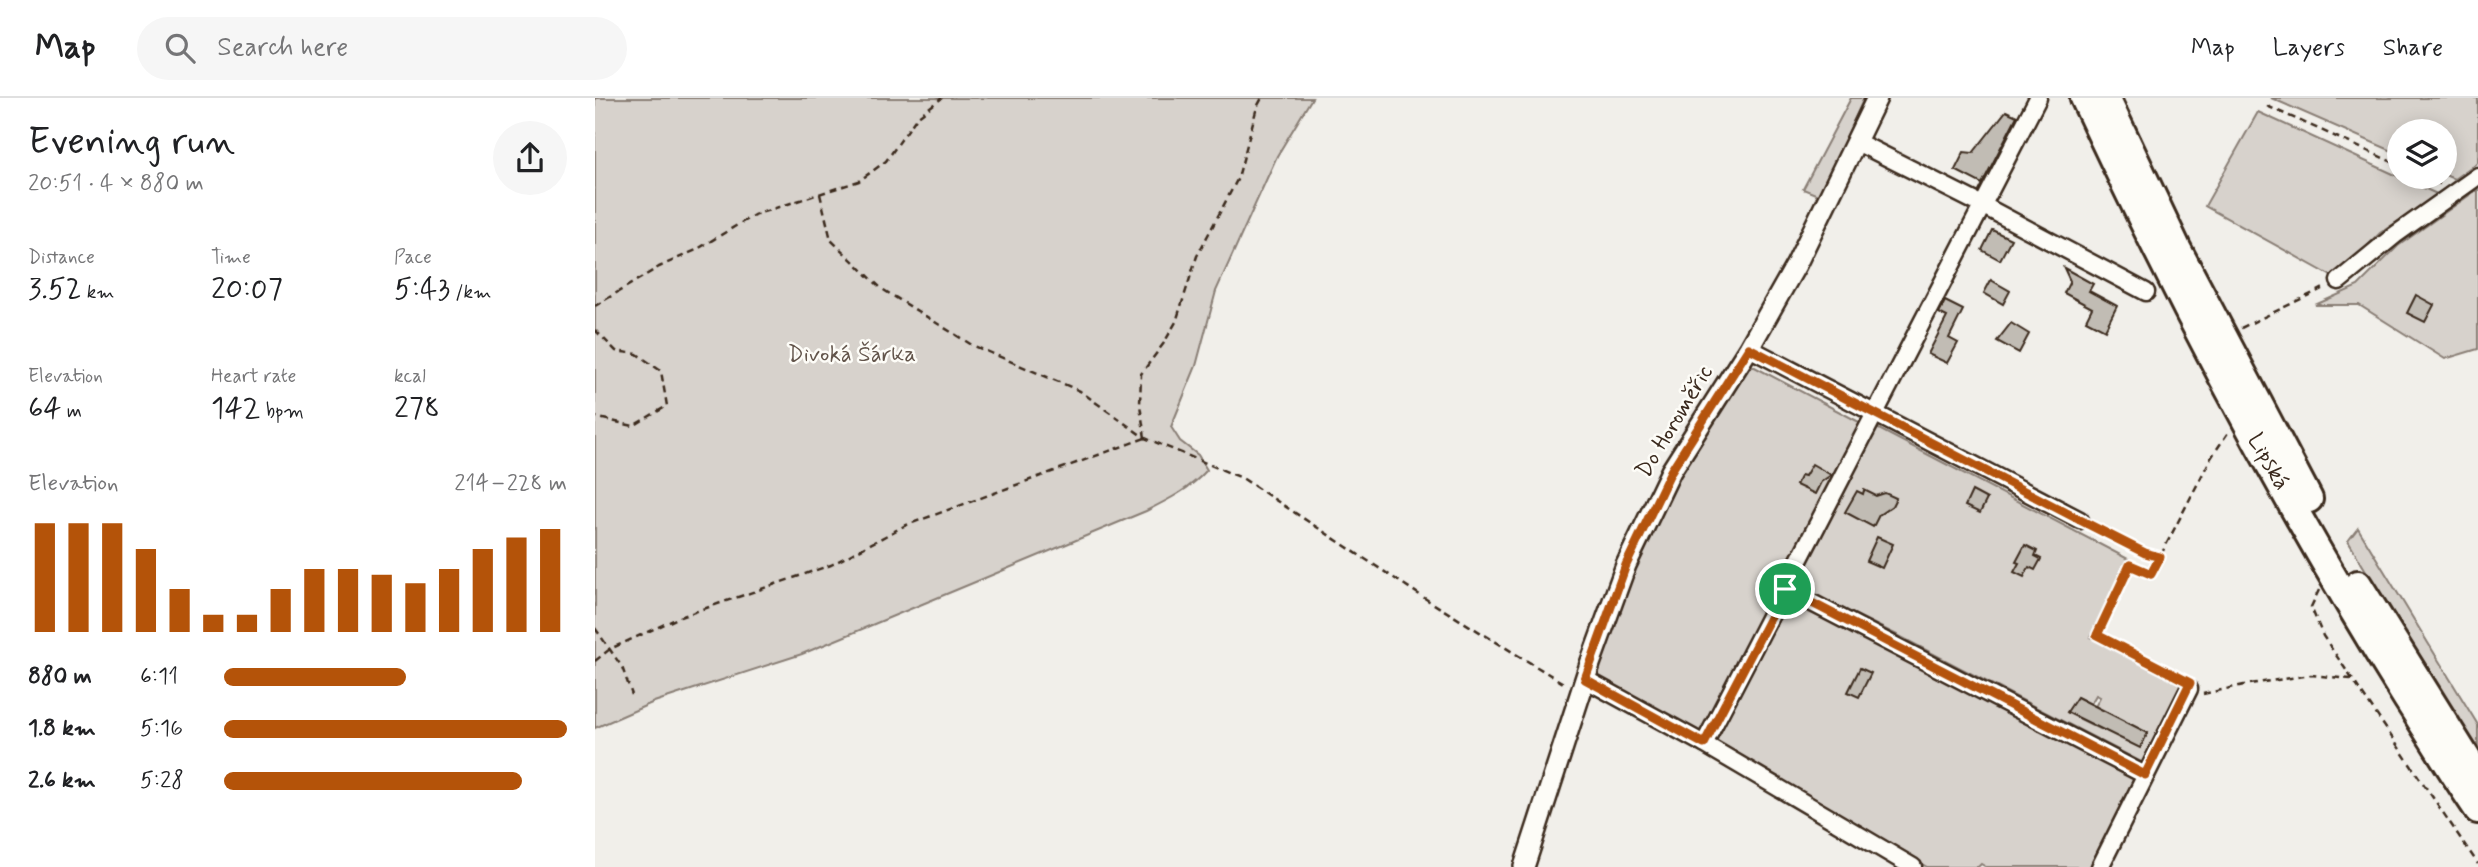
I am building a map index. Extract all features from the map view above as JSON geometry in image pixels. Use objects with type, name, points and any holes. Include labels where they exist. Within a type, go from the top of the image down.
[{"type":"highway","name":"Lipská","points":[[2084,98],[2132,201],[2245,421],[2362,627],[2478,810]]},
{"type":"highway","name":"Lipská","points":[[2106,98],[2178,250],[2306,493],[2367,599],[2478,776]]},
{"type":"street","name":"Do Horoměřic","points":[[1524,867],[1583,685],[1626,565],[1671,471],[1749,348],[1796,265],[1877,98]]},
{"type":"street","points":[[1704,744],[2038,98]]},
{"type":"street","points":[[1857,142],[2146,292]]},
{"type":"street","points":[[2339,281],[2395,235],[2478,176]]},
{"type":"street","points":[[1749,348],[2080,520]]},
{"type":"street","points":[[1785,589],[2145,775]]},
{"type":"street","points":[[1583,685],[1704,744],[1913,867]]},
{"type":"street","points":[[2100,867],[2189,689]]},
{"type":"path","points":[[595,306],[754,215],[859,180],[886,161],[917,117],[942,98]]},
{"type":"path","points":[[1145,438],[1140,405],[1141,374],[1176,322],[1197,256],[1238,178],[1257,107],[1262,98]]},
{"type":"path","points":[[2267,106],[2387,161]]},
{"type":"path","points":[[820,194],[831,240],[882,289],[972,345],[1080,391],[1145,438],[1243,478],[1429,601],[1583,685]]},
{"type":"path","points":[[2238,330],[2339,281]]},
{"type":"path","points":[[595,331],[616,351],[637,354],[661,371],[667,407],[633,426],[595,417]]},
{"type":"path","points":[[2234,425],[2211,458],[2151,574],[2130,565],[2097,635],[2190,683],[2189,689],[2200,694],[2243,684],[2311,675],[2351,679]]},
{"type":"path","points":[[595,661],[610,649],[680,617],[831,565],[904,526],[1145,438]]},
{"type":"path","points":[[2080,520],[2145,553],[2160,557]]},
{"type":"path","points":[[2311,607],[2323,636],[2478,864]]},
{"type":"path","points":[[595,628],[622,667],[632,695]]},
{"type":"green space","name":"Divoká Šárka","points":[[595,98],[1312,98],[1277,156],[1216,291],[1196,366],[1171,427],[1180,441],[1198,455],[1207,470],[1200,477],[1178,494],[1146,511],[802,654],[654,702],[595,728]]},
{"type":"green space","points":[[1851,98],[1864,98],[1825,184],[1818,195],[1803,189]]},
{"type":"green space","points":[[2271,98],[2478,98],[2478,162],[2457,177],[2457,119],[2387,119],[2387,149]]},
{"type":"green space","points":[[2258,112],[2387,171],[2387,189],[2426,189],[2439,195],[2380,233],[2335,278],[2205,206]]},
{"type":"green space","points":[[2478,189],[2478,349],[2445,359],[2359,305],[2315,305],[2358,286],[2398,246]]},
{"type":"green space","points":[[1749,364],[1861,423],[1700,734],[1594,675],[1633,567],[1680,472]]},
{"type":"green space","points":[[1877,428],[2128,559],[2090,637],[2184,686],[2145,764],[1899,636],[1796,586]],"holes":[[[2096,695],[2100,697],[2093,711],[2106,718],[2100,729],[2068,713],[2077,697],[2089,707]]]},
{"type":"green space","points":[[2358,528],[2478,725],[2478,756],[2348,541]]},
{"type":"green space","points":[[1788,600],[2137,779],[2092,867],[1986,867],[1981,864],[1978,867],[1927,867],[1772,775],[1714,744]]},
{"type":"building","points":[[2006,111],[2017,116],[1982,184],[1955,170],[1964,152],[1973,153]]},
{"type":"building","points":[[1992,230],[2011,239],[2000,260],[1982,250]]},
{"type":"building","points":[[2064,268],[2093,284],[2089,291],[2117,306],[2105,330],[2086,320],[2092,308],[2064,293],[2070,281]]},
{"type":"building","points":[[1991,280],[2010,291],[2003,304],[1984,293]]},
{"type":"building","points":[[2416,295],[2434,305],[2425,322],[2407,313]]},
{"type":"building","points":[[1945,301],[1963,310],[1949,338],[1958,343],[1947,363],[1928,354],[1947,317],[1939,313]]},
{"type":"building","points":[[2011,323],[2029,334],[2019,353],[1997,341]]},
{"type":"building","points":[[1812,464],[1831,475],[1821,482],[1815,494],[1796,485]]},
{"type":"building","points":[[1864,490],[1876,496],[1885,493],[1896,498],[1892,506],[1879,515],[1873,527],[1845,512],[1857,491],[1863,494]]},
{"type":"building","points":[[1972,491],[1987,499],[1980,513],[1965,506]]},
{"type":"building","points":[[1877,537],[1893,544],[1882,568],[1866,561]]},
{"type":"building","points":[[2025,545],[2037,551],[2035,556],[2041,559],[2035,570],[2029,567],[2024,577],[2014,572]]},
{"type":"building","points":[[1860,668],[1871,673],[1859,697],[1848,692]]},
{"type":"building","points":[[2077,697],[2148,733],[2140,748],[2067,712]]},
{"type":"route","points":[[1749,348],[2080,520],[2145,553],[2160,557],[2151,574],[2130,565],[2097,635],[2190,683],[2189,689],[2145,775],[1785,589],[1704,744],[1585,679],[1626,565],[1671,471],[1749,348]]}]
